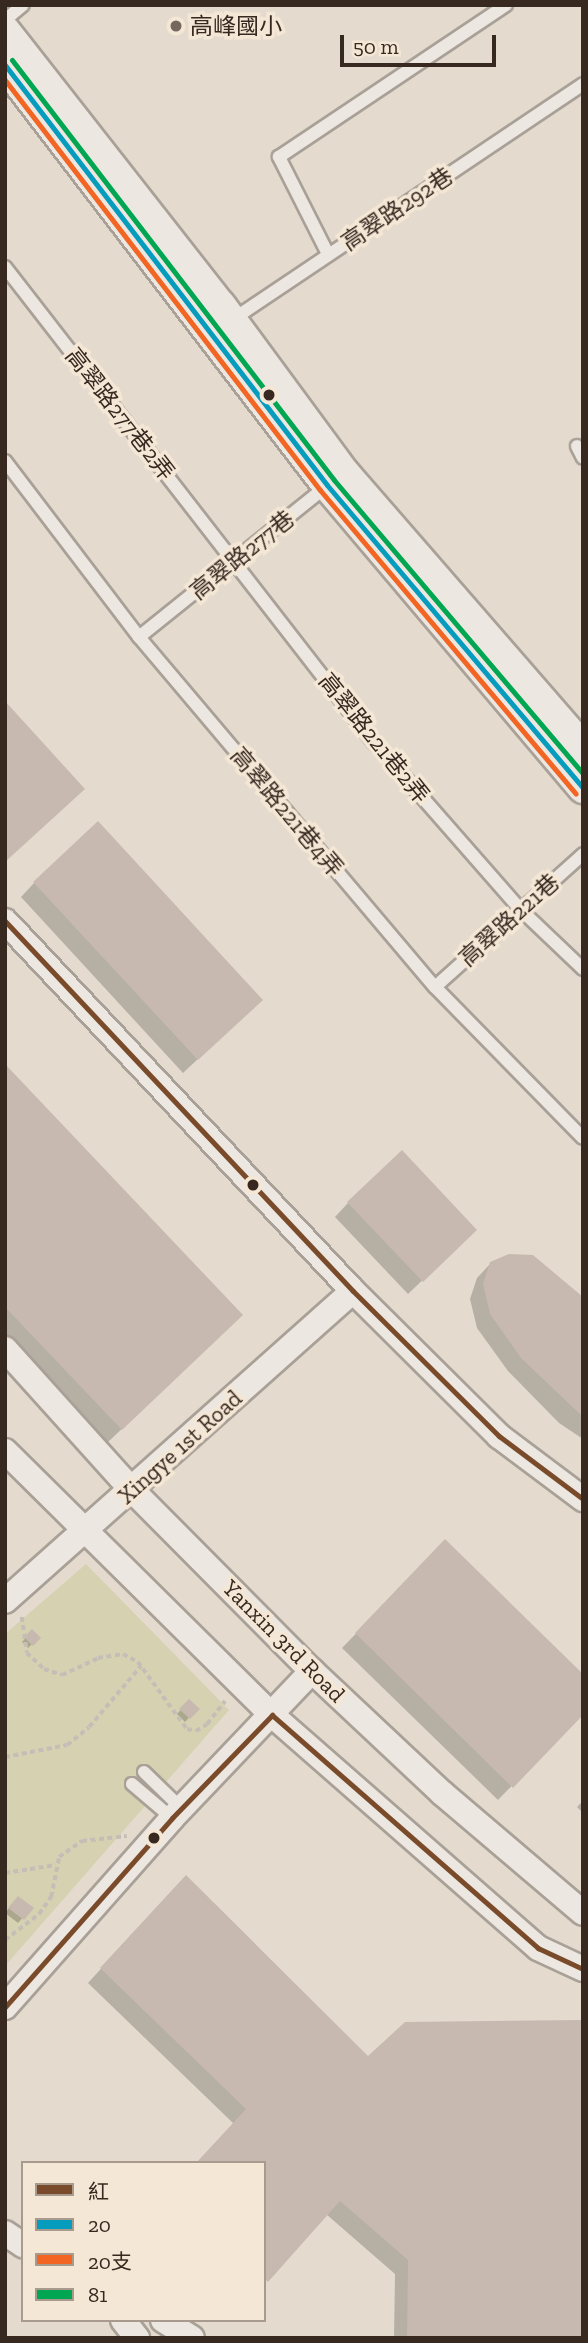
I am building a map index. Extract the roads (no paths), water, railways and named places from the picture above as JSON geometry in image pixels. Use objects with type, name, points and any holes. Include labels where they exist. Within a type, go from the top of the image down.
[{"type":"street","points":[[9,56],[222,327],[336,479],[583,788]]},
{"type":"street","points":[[336,479],[583,748]]},
{"type":"street","points":[[5,921],[352,1291],[499,1436],[561,1488],[583,1499]]},
{"type":"street","name":"Xingye 1st Road","points":[[12,1605],[86,1532],[352,1291]]},
{"type":"street","name":"Yanxin 3rd Road","points":[[5,1349],[133,1491],[312,1671],[442,1793],[583,1913]]},
{"type":"street","points":[[5,1451],[272,1715],[538,1948],[583,1969]]},
{"type":"street","points":[[5,2007],[177,1813],[312,1671]]},
{"type":"street","points":[[5,2233],[21,2244]]},
{"type":"street","points":[[125,2322],[137,2338]]},
{"type":"street","points":[[166,2322],[192,2338]]},
{"type":"lane","points":[[5,20],[23,5]]},
{"type":"lane","points":[[328,254],[279,157],[506,5]]},
{"type":"lane","name":"高翠路292巷","points":[[222,327],[583,84]]},
{"type":"lane","name":"高翠路277巷2弄","points":[[5,267],[234,562]]},
{"type":"lane","name":"高翠路221巷4弄","points":[[5,461],[139,637],[435,987],[583,1138]]},
{"type":"lane","name":"高翠路277巷","points":[[139,637],[336,479]]},
{"type":"lane","name":"高翠路221巷2弄","points":[[234,562],[372,740],[520,909],[583,969]]},
{"type":"lane","name":"高翠路221巷","points":[[435,987],[583,854]]},
{"type":"lane","points":[[144,1772],[177,1813]]},
{"type":"lane","points":[[132,1784],[177,1813]]},
{"type":"place","name":"高峰國小","points":[[176,26]]}]
